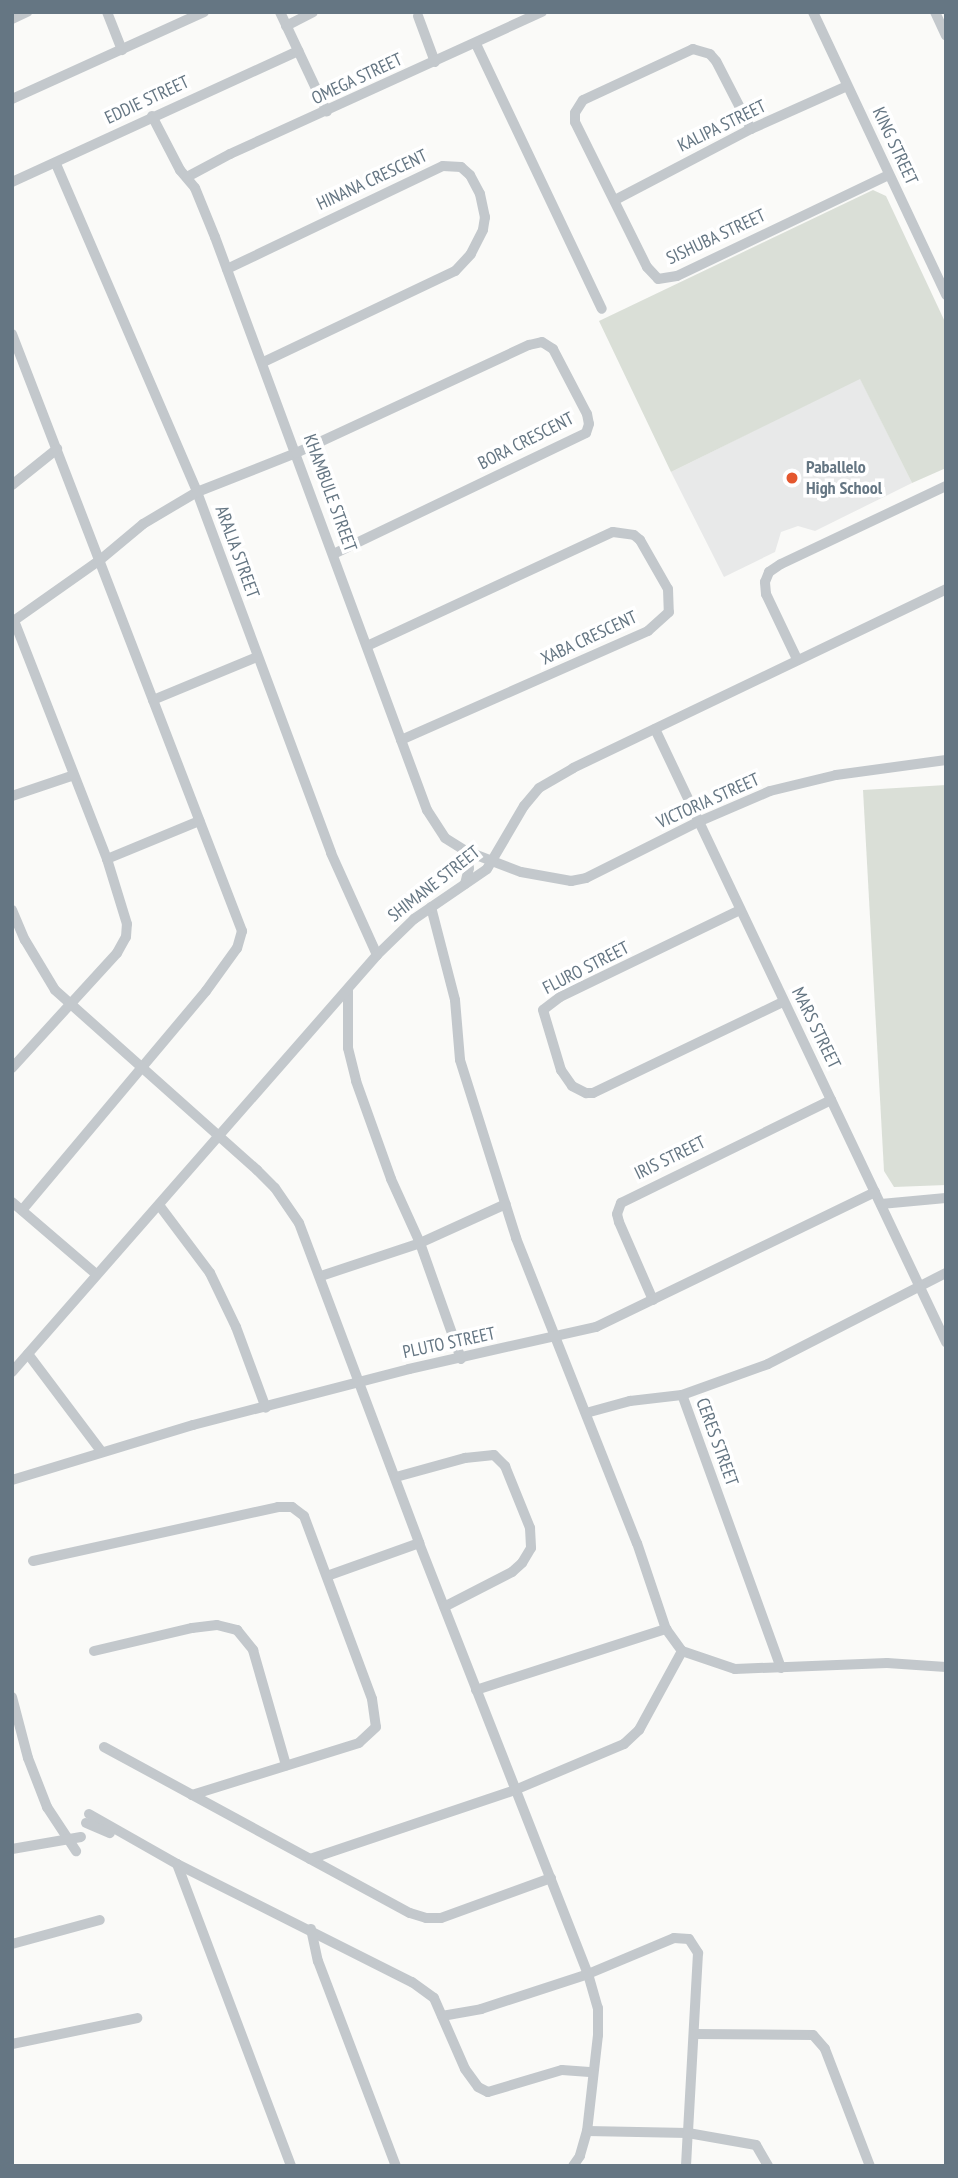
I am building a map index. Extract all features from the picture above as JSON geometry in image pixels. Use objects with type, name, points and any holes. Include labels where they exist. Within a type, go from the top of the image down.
[{"type":"street","points":[[12,19],[27,12]]},
{"type":"street","points":[[107,12],[122,50]]},
{"type":"street","points":[[12,99],[204,12]]},
{"type":"street","points":[[280,12],[327,112]]},
{"type":"street","points":[[286,26],[313,12]]},
{"type":"street","name":"KING STREET","points":[[813,12],[946,295]]},
{"type":"street","points":[[934,12],[946,36]]},
{"type":"street","name":"OMEGA STREET","points":[[187,177],[230,154],[476,44],[536,13]]},
{"type":"street","points":[[418,16],[435,62]]},
{"type":"street","points":[[476,44],[601,309]]},
{"type":"street","name":"SISHUBA STREET","points":[[751,129],[716,61],[710,54],[694,49],[632,75],[578,105],[575,121],[650,273],[658,279],[667,279],[889,175]]},
{"type":"street","name":"EDDIE STREET","points":[[12,182],[298,51]]},
{"type":"street","name":"KALIPA STREET","points":[[615,200],[751,129],[847,86]]},
{"type":"street","name":"KHAMBULE STREET","points":[[152,116],[180,170],[197,194],[263,362],[432,821],[445,838],[466,851],[493,861]]},
{"type":"street","name":"ARALIA STREET","points":[[56,164],[197,492],[331,853],[377,955]]},
{"type":"street","name":"HINANA CRESCENT","points":[[226,269],[443,166],[461,167],[470,175],[480,194],[485,217],[483,230],[471,254],[454,271],[263,362]]},
{"type":"street","points":[[12,334],[237,913],[240,940],[206,991],[22,1210]]},
{"type":"street","name":"BORA CRESCENT","points":[[13,622],[100,560],[143,524],[197,492],[296,453],[538,342],[553,349],[587,414],[588,428],[580,437],[333,554]]},
{"type":"street","points":[[12,369],[23,362]]},
{"type":"street","points":[[12,485],[57,449]]},
{"type":"street","points":[[797,659],[766,594],[765,582],[769,572],[946,486]]},
{"type":"street","name":"XABA CRESCENT","points":[[367,646],[613,532],[634,535],[640,540],[668,589],[669,612],[665,619],[648,631],[401,740]]},
{"type":"street","name":"SHIMANE STREET","points":[[12,1372],[377,955],[399,932],[493,861],[524,806],[539,788],[797,659],[946,589]]},
{"type":"street","points":[[12,1068],[117,953],[126,937],[125,915],[107,859],[13,622]]},
{"type":"street","points":[[153,700],[257,657]]},
{"type":"street","name":"MARS STREET","points":[[655,729],[946,1342]]},
{"type":"street","name":"VICTORIA STREET","points":[[493,861],[538,877],[571,881],[586,878],[698,822],[770,791],[836,775],[946,760]]},
{"type":"street","points":[[12,796],[74,775]]},
{"type":"street","points":[[107,859],[199,821]]},
{"type":"street","points":[[465,884],[469,869],[466,851]]},
{"type":"street","points":[[431,908],[455,1000],[460,1060],[516,1238],[652,1583],[666,1629],[682,1651],[735,1670],[887,1663],[946,1667]]},
{"type":"street","name":"FLURO STREET","points":[[740,910],[560,997],[543,1010],[561,1070],[572,1086],[593,1093],[783,1002]]},
{"type":"street","points":[[13,918],[45,975],[69,1005],[275,1188],[299,1223],[444,1608],[588,1974],[598,2008],[587,2131],[580,2156],[573,2166]]},
{"type":"street","points":[[348,989],[348,1048],[356,1081],[391,1179],[420,1243],[461,1359]]},
{"type":"street","name":"IRIS STREET","points":[[653,1300],[619,1222],[617,1214],[621,1203],[831,1100]]},
{"type":"street","name":"PLUTO STREET","points":[[12,1480],[101,1451],[359,1382],[596,1326],[875,1192]]},
{"type":"street","points":[[881,1204],[946,1198]]},
{"type":"street","points":[[12,1202],[96,1274]]},
{"type":"street","points":[[321,1276],[420,1243],[506,1204]]},
{"type":"street","points":[[159,1205],[210,1273],[236,1327],[266,1408]]},
{"type":"street","name":"CERES STREET","points":[[781,1668],[682,1395],[768,1364],[946,1273]]},
{"type":"street","points":[[28,1354],[101,1451]]},
{"type":"street","points":[[586,1413],[630,1401],[682,1395]]},
{"type":"street","points":[[396,1477],[465,1458],[494,1455],[505,1466],[530,1528],[531,1548],[522,1563],[512,1572],[444,1608]]},
{"type":"street","points":[[33,1561],[287,1506],[297,1509],[304,1516],[372,1699],[376,1727],[359,1743],[192,1795]]},
{"type":"street","points":[[327,1576],[419,1543]]},
{"type":"street","points":[[94,1651],[192,1628],[217,1625],[237,1630],[253,1650],[286,1765]]},
{"type":"street","points":[[477,1690],[666,1629]]},
{"type":"street","points":[[310,1858],[515,1790],[632,1738],[661,1692],[682,1651]]},
{"type":"street","points":[[12,1697],[28,1758],[47,1807],[76,1851]]},
{"type":"street","points":[[104,1747],[410,1913],[426,1918],[441,1918],[551,1878]]},
{"type":"street","points":[[239,2045],[182,1864],[87,1819],[177,1864],[311,1929],[412,1982],[434,1998],[466,2069],[478,2087],[488,2092],[562,2070],[593,2072]]},
{"type":"street","points":[[12,1849],[81,1837]]},
{"type":"street","points":[[177,1864],[291,2166]]},
{"type":"street","points":[[12,1944],[100,1920]]},
{"type":"street","points":[[311,1929],[318,1961],[396,2166]]},
{"type":"street","points":[[442,2016],[481,2009],[588,1974],[674,1938],[689,1939],[698,1952],[687,2166]]},
{"type":"street","points":[[12,2045],[137,2018]]},
{"type":"street","points":[[695,2034],[813,2035],[825,2049],[870,2166]]},
{"type":"street","points":[[587,2131],[688,2133],[756,2145],[768,2166]]},
{"type":"shaded area","points":[[873,190],[886,196],[946,324],[946,468],[912,483],[860,379],[671,472],[599,321]]},
{"type":"shaded area","name":"Paballelo High School","points":[[860,378],[912,483],[815,531],[798,526],[781,532],[775,552],[724,577],[671,472]]},
{"type":"shaded area","points":[[946,785],[946,1185],[894,1187],[884,1171],[863,790]]},
{"type":"place","name":"Paballelo High School","points":[[792,478]]}]
